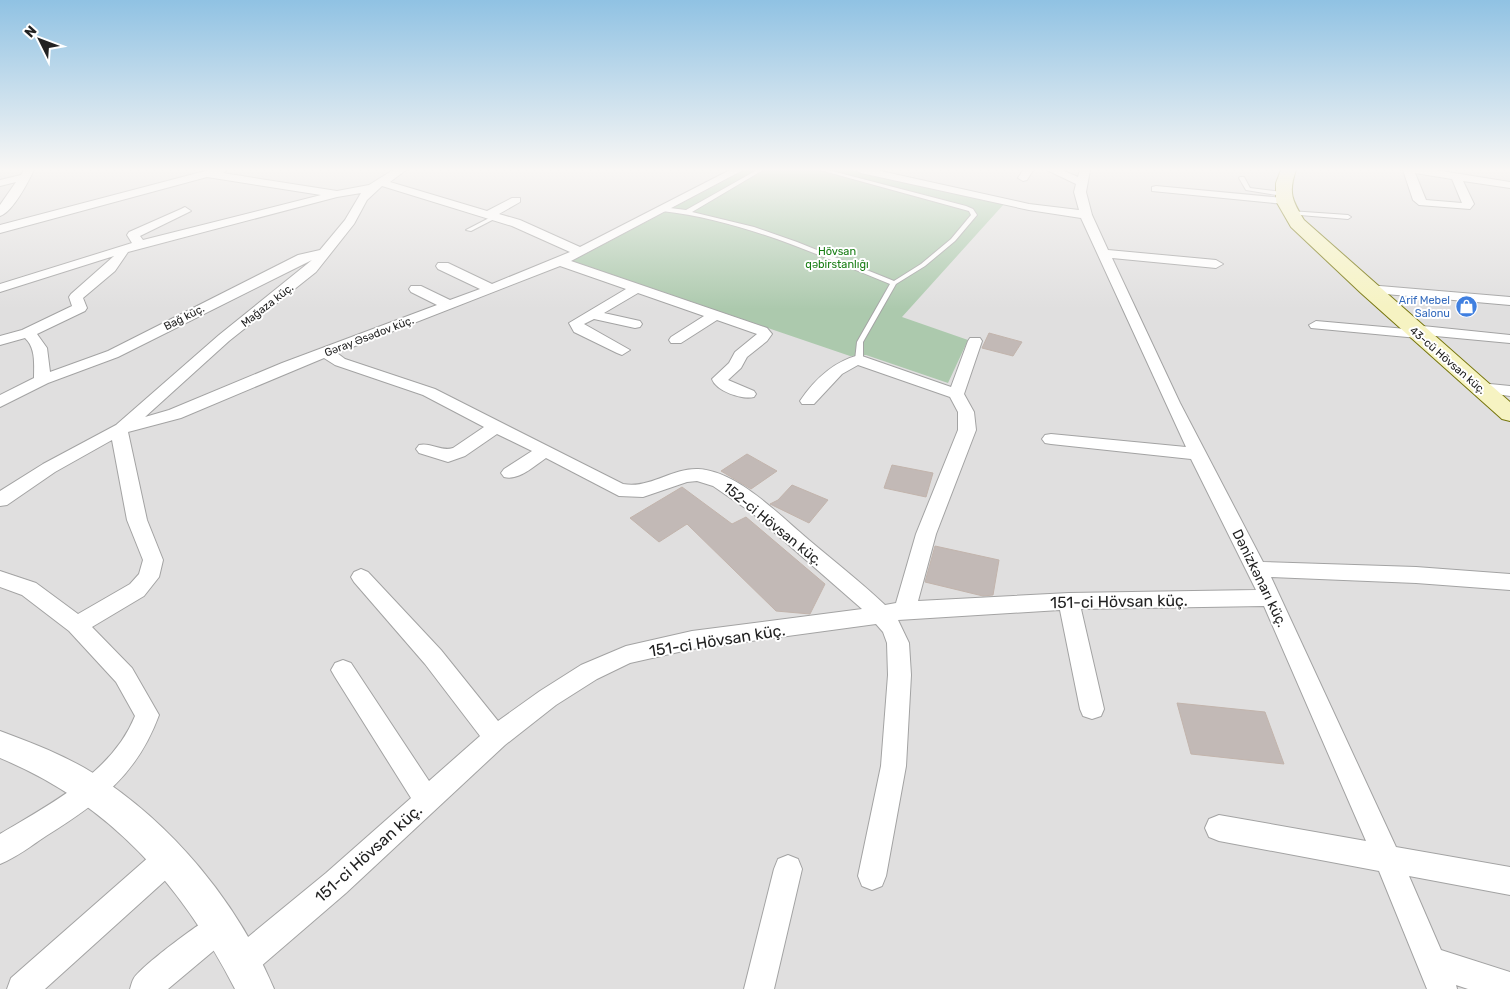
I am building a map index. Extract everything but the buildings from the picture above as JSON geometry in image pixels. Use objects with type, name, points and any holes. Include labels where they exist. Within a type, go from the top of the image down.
[{"type":"main road","name":"43-cü Hövsan küç.","points":[[1293,216],[1297,223],[1368,289],[1510,414]]},
{"type":"street","points":[[0,229],[48,216]]},
{"type":"street","points":[[140,245],[133,235],[173,216]]},
{"type":"street","points":[[0,288],[48,271],[251,216]]},
{"type":"street","name":"Mağaza küç.","points":[[119,428],[155,401],[224,338],[304,274],[326,252],[352,216]]},
{"type":"street","points":[[492,216],[516,223],[579,251]]},
{"type":"street","name":"Gəray Əsədov küç.","points":[[0,500],[49,468],[119,428],[175,414],[326,352],[492,289],[559,261],[648,216]]},
{"type":"street","name":"Dənizkənarı küç.","points":[[1087,216],[1172,404],[1258,569],[1387,857],[1436,976]]},
{"type":"street","points":[[0,341],[26,333],[80,308],[76,297],[113,266],[121,256],[122,250]]},
{"type":"street","name":"Bağ küç.","points":[[0,402],[42,380],[113,354],[302,258],[326,252]]},
{"type":"street","points":[[1104,253],[1216,264]]},
{"type":"street","points":[[559,261],[762,331],[765,334],[740,355],[736,364],[720,379],[723,384],[748,394]]},
{"type":"street","points":[[443,266],[492,289]]},
{"type":"street","points":[[622,350],[576,326],[576,323],[637,288]]},
{"type":"street","points":[[416,289],[449,305]]},
{"type":"street","points":[[1368,289],[1510,300]]},
{"type":"street","points":[[592,314],[635,324]]},
{"type":"street","points":[[676,340],[716,315]]},
{"type":"street","points":[[1316,324],[1510,339]]},
{"type":"street","points":[[26,333],[39,343],[42,360],[42,380]]},
{"type":"street","points":[[956,394],[975,341]]},
{"type":"street","name":"152-ci Hövsan küç.","points":[[326,352],[340,362],[435,394],[449,404],[545,450],[619,490],[630,493],[642,493],[686,476],[708,476],[721,482],[786,532],[880,614],[896,635],[900,665],[892,775],[872,876]]},
{"type":"street","points":[[808,401],[841,366],[849,361],[859,360],[956,394],[966,412],[967,430],[926,534],[906,610]]},
{"type":"street","points":[[1480,388],[1510,390]]},
{"type":"street","points":[[425,449],[448,456],[459,452],[497,426]]},
{"type":"street","points":[[77,624],[137,590],[149,577],[153,560],[136,520],[119,428]]},
{"type":"street","points":[[1051,439],[1198,454]]},
{"type":"street","points":[[510,473],[545,450]]},
{"type":"street","points":[[1258,569],[1416,575],[1510,582]]},
{"type":"street","points":[[361,578],[433,658],[496,737]]},
{"type":"street","points":[[0,580],[29,589],[77,624],[124,676],[146,715],[143,732],[131,748],[93,789],[0,850]]},
{"type":"street","name":"151-ci Hövsan küç.","points":[[248,976],[336,883],[496,737],[548,698],[590,672],[626,655],[692,640],[844,621],[906,610],[1069,601],[1271,598]]},
{"type":"street","points":[[1069,601],[1092,709]]},
{"type":"street","points":[[343,670],[427,800]]},
{"type":"street","points":[[0,744],[61,769],[93,789],[138,827],[169,858],[198,894],[220,927],[248,976]]},
{"type":"street","points":[[1219,828],[1387,857],[1510,882]]},
{"type":"street","points":[[22,989],[169,858]]},
{"type":"street","points":[[758,989],[788,868]]},
{"type":"street","points":[[145,989],[172,964],[220,927]]},
{"type":"street","points":[[1436,976],[1510,987]]},
{"type":"lane","points":[[469,230],[491,216]]},
{"type":"lane","points":[[704,216],[752,228],[795,243],[894,283]]},
{"type":"lane","points":[[859,360],[860,342],[894,283],[923,265],[953,240],[973,216]]},
{"type":"shaded area","points":[[0,216],[1510,216],[1510,989],[0,989]]},
{"type":"green space","name":"Hövsan qəbirstanlığı","points":[[657,216],[993,216],[902,317],[968,340],[948,383],[866,355],[850,356],[572,261]]},
{"type":"place","name":"Arif Mebel Salonu","points":[[1466,306]]}]
